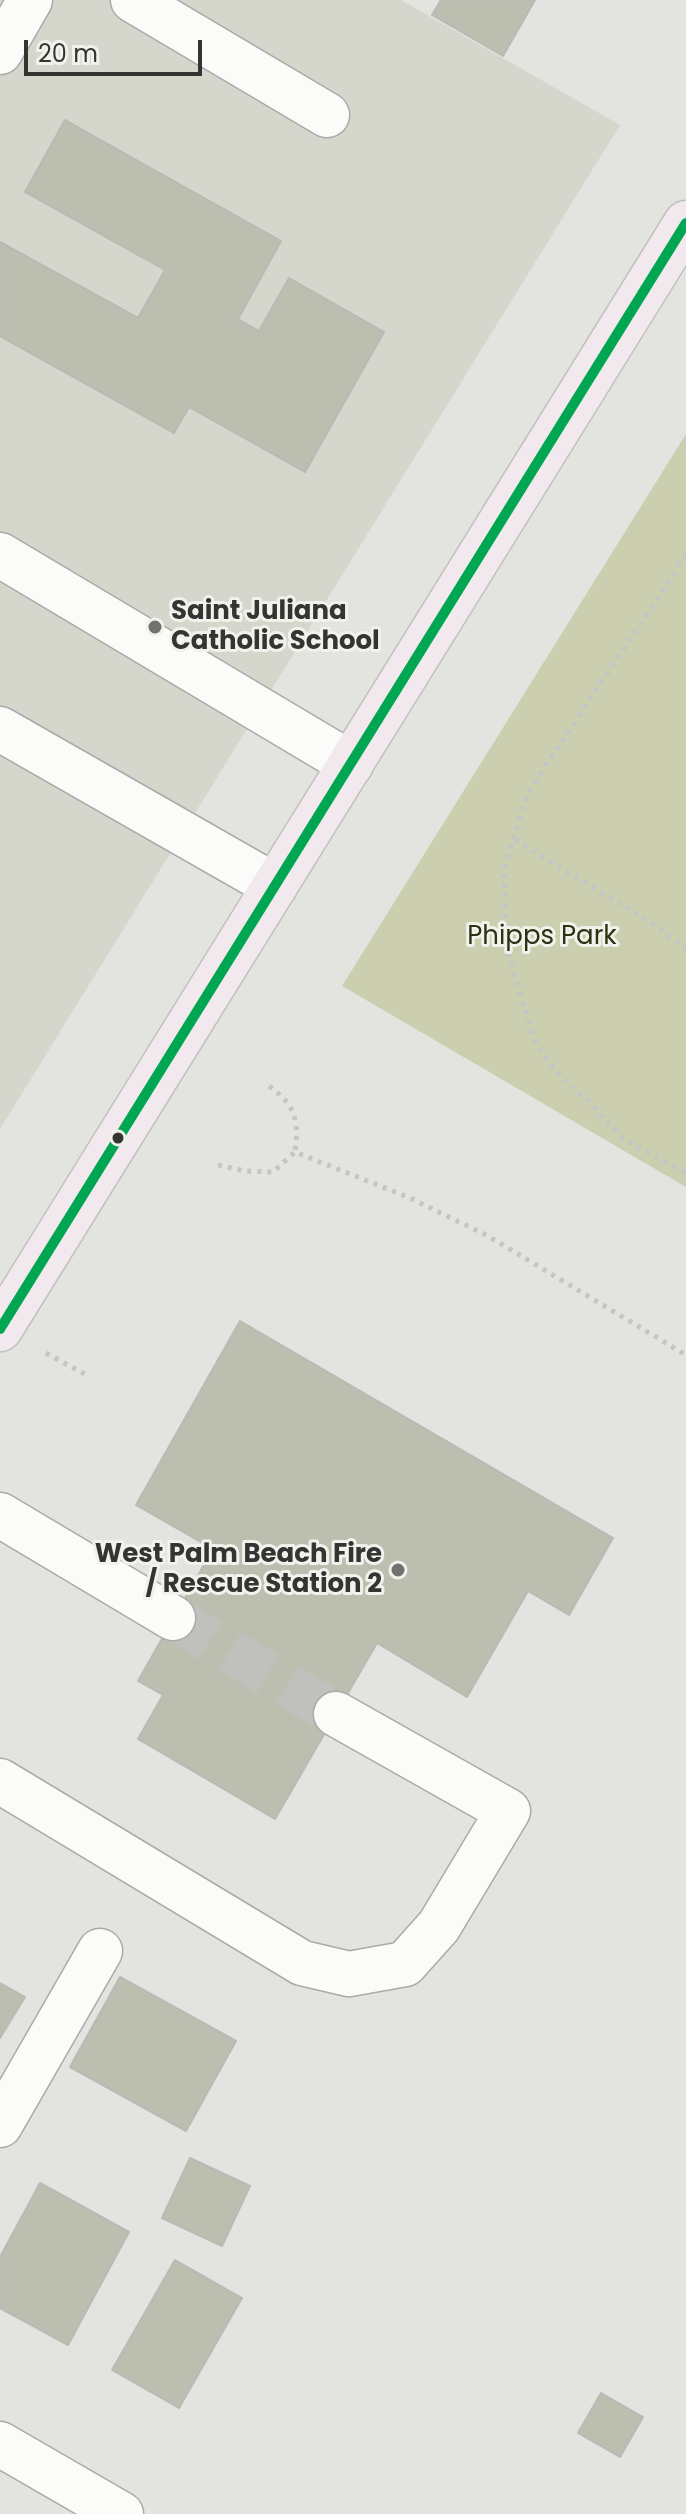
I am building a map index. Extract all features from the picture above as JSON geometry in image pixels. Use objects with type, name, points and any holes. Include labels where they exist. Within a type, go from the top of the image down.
[{"type":"main road","points":[[0,1329],[686,223]]},
{"type":"street","points":[[0,52],[30,0]]},
{"type":"street","points":[[133,0],[327,115]]},
{"type":"street","points":[[0,555],[351,764]]},
{"type":"street","points":[[0,729],[275,886]]},
{"type":"street","points":[[0,1515],[173,1618]]},
{"type":"street","points":[[0,1781],[302,1963],[349,1974],[405,1964],[439,1926],[508,1811],[336,1714]]},
{"type":"street","points":[[0,2125],[100,1951]]},
{"type":"street","points":[[0,2444],[121,2514]]},
{"type":"path","points":[[686,555],[527,794],[504,872],[507,950],[533,1037],[554,1070],[622,1138],[686,1173]]},
{"type":"path","points":[[514,840],[653,924],[686,949]]},
{"type":"path","points":[[218,1165],[245,1171],[273,1172],[295,1152],[298,1130],[294,1114],[286,1099],[269,1086]]},
{"type":"path","points":[[295,1152],[410,1198],[488,1236],[686,1355]]},
{"type":"shaded area","name":"Saint Juliana Catholic School","points":[[0,0],[401,0],[620,125],[0,1129]]},
{"type":"green space","name":"Phipps Park","points":[[686,434],[686,1187],[342,986]]},
{"type":"building","points":[[441,0],[535,0],[503,56],[432,15]]},
{"type":"building","points":[[65,120],[281,241],[238,319],[259,331],[289,278],[384,332],[305,472],[189,407],[174,433],[0,336],[0,242],[138,318],[165,270],[25,192]]},
{"type":"building","name":"West Palm Beach Fire / Rescue Station 2","points":[[240,1321],[613,1538],[569,1615],[528,1591],[467,1697],[377,1643],[275,1819],[138,1739],[163,1695],[138,1681],[213,1549],[136,1505]]},
{"type":"building","points":[[120,1977],[236,2041],[186,2131],[70,2067]]},
{"type":"building","points":[[0,1983],[25,1997],[0,2038]]},
{"type":"building","points":[[190,2158],[250,2186],[222,2246],[162,2218]]},
{"type":"building","points":[[40,2183],[129,2232],[68,2345],[0,2308],[0,2257]]},
{"type":"building","points":[[175,2260],[242,2298],[179,2408],[112,2370]]},
{"type":"building","points":[[601,2393],[643,2417],[620,2457],[578,2433]]},
{"type":"tunnel","points":[[173,1618],[336,1714]]},
{"type":"transit line","points":[[0,1329],[686,223]]},
{"type":"place","name":"Saint Juliana Catholic School","points":[[155,627]]},
{"type":"place","name":"West Palm Beach Fire / Rescue Station 2","points":[[398,1570]]}]
